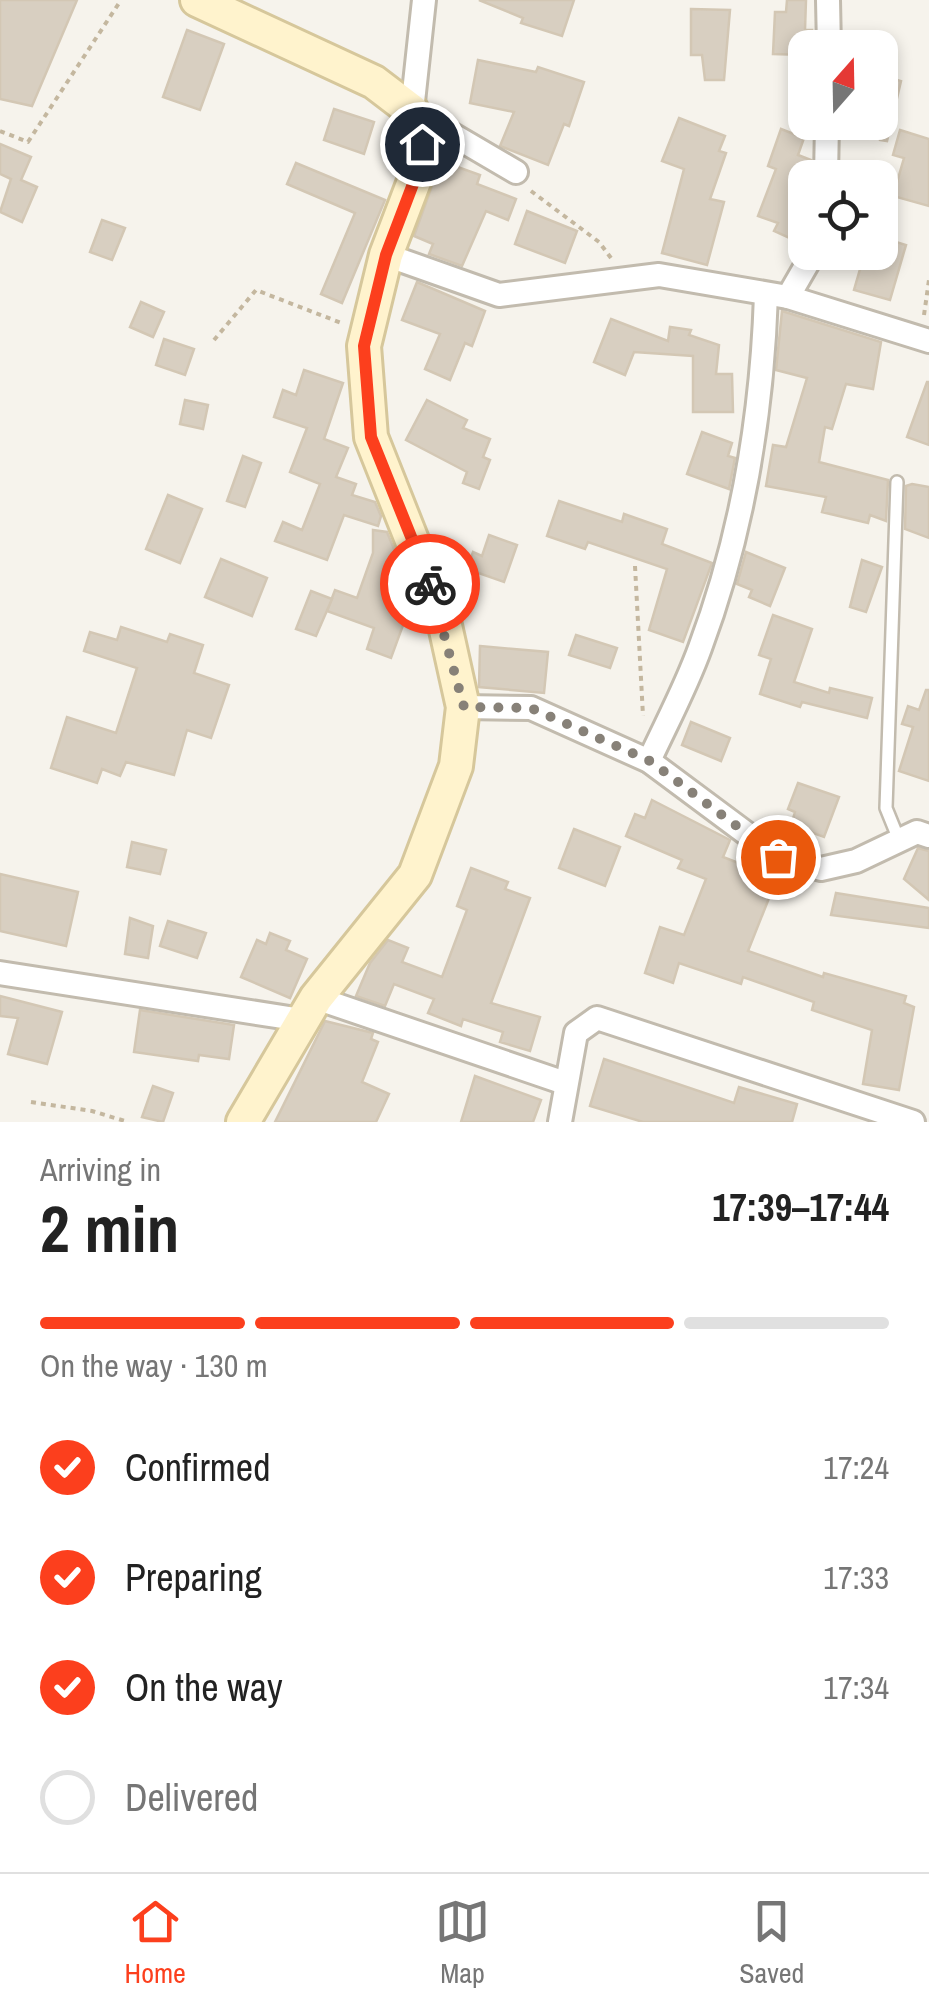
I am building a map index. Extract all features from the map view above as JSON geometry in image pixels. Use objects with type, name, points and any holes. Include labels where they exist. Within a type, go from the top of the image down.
[{"type":"street","points":[[197,0],[374,82],[412,111],[516,172]]},
{"type":"street","points":[[244,1122],[309,1009],[415,875],[456,766],[464,707],[444,621],[371,437],[366,334],[386,255],[421,163],[422,144],[412,111],[424,0]]},
{"type":"street","points":[[828,0],[829,30]]},
{"type":"street","points":[[386,255],[500,294],[659,275],[777,296],[925,340]]},
{"type":"street","points":[[644,758],[700,649],[747,490],[777,296],[799,270]]},
{"type":"street","points":[[464,707],[531,708],[644,758],[778,857],[821,869],[856,862],[917,832],[929,836]]},
{"type":"street","points":[[0,973],[309,1009],[564,1082]]},
{"type":"street","points":[[560,1122],[564,1082],[576,1034],[596,1018],[913,1122]]},
{"type":"lane","points":[[897,482],[886,808],[899,840]]},
{"type":"path","points":[[0,130],[28,142],[121,0]]},
{"type":"path","points":[[516,172],[534,196],[599,242],[627,281]]},
{"type":"path","points":[[925,340],[929,280]]},
{"type":"path","points":[[214,340],[256,290],[366,334]]},
{"type":"path","points":[[635,566],[643,641],[644,758]]},
{"type":"path","points":[[32,1102],[92,1111],[128,1122]]},
{"type":"building","points":[[0,0],[77,0],[32,106],[0,99]]},
{"type":"building","points":[[479,0],[574,0],[562,36],[521,23],[523,18]]},
{"type":"building","points":[[787,0],[806,0],[805,30],[788,30],[788,54],[773,54],[775,12],[786,12]]},
{"type":"building","points":[[691,9],[730,10],[724,80],[705,80],[702,55],[691,55]]},
{"type":"building","points":[[187,30],[224,44],[200,110],[163,97]]},
{"type":"building","points":[[478,60],[536,72],[538,67],[584,82],[569,126],[564,124],[548,165],[500,146],[514,112],[470,103]]},
{"type":"building","points":[[334,109],[374,122],[364,154],[324,140]]},
{"type":"building","points":[[679,118],[725,136],[719,151],[726,153],[710,199],[724,202],[707,265],[662,253],[684,169],[662,161]]},
{"type":"building","points":[[781,129],[788,132],[788,140],[803,140],[798,155],[811,160],[788,160],[788,237],[774,231],[778,223],[758,216],[776,169],[768,166]]},
{"type":"building","points":[[900,130],[929,139],[929,206],[898,197],[904,158],[893,155]]},
{"type":"building","points":[[0,144],[31,157],[21,180],[37,187],[22,222],[0,212],[11,179],[0,174]]},
{"type":"building","points":[[441,161],[480,175],[477,184],[516,199],[508,220],[486,211],[462,266],[429,254],[433,244],[414,236]]},
{"type":"building","points":[[296,163],[385,200],[342,303],[321,294],[355,213],[287,184]]},
{"type":"building","points":[[527,211],[577,231],[565,263],[515,244]]},
{"type":"building","points":[[102,220],[125,228],[112,260],[90,252]]},
{"type":"building","points":[[898,243],[906,245],[890,300],[854,290],[860,270],[898,270]]},
{"type":"building","points":[[417,282],[485,311],[472,346],[465,343],[450,380],[425,369],[440,334],[402,320]]},
{"type":"building","points":[[141,302],[164,312],[153,337],[130,327]]},
{"type":"building","points":[[782,311],[881,342],[873,389],[846,384],[832,429],[825,427],[819,462],[888,480],[886,521],[870,515],[868,523],[822,512],[826,497],[766,486],[773,445],[786,447],[807,378],[776,370]]},
{"type":"building","points":[[611,319],[668,341],[670,327],[691,330],[689,335],[719,345],[716,374],[732,374],[733,412],[693,412],[693,356],[634,352],[625,375],[594,362]]},
{"type":"building","points":[[164,339],[194,349],[185,375],[156,365]]},
{"type":"building","points":[[304,370],[343,383],[324,439],[348,448],[336,477],[356,484],[352,495],[375,502],[381,516],[378,526],[344,515],[327,560],[275,541],[283,522],[302,530],[320,484],[290,472],[307,428],[274,417],[283,390],[296,395]]},
{"type":"building","points":[[929,382],[929,445],[907,437]]},
{"type":"building","points":[[185,400],[208,405],[203,429],[180,424]]},
{"type":"building","points":[[427,400],[467,420],[463,428],[490,439],[483,457],[490,460],[479,489],[463,483],[467,472],[406,440]]},
{"type":"building","points":[[702,432],[732,443],[728,456],[735,458],[729,489],[687,474]]},
{"type":"building","points":[[243,456],[261,463],[245,507],[227,501]]},
{"type":"building","points":[[906,486],[929,487],[929,538],[905,529]]},
{"type":"building","points":[[168,495],[202,509],[180,563],[146,549]]},
{"type":"building","points":[[559,501],[622,522],[624,514],[667,529],[662,544],[712,563],[683,642],[649,630],[667,569],[588,542],[585,549],[547,536]]},
{"type":"building","points":[[373,530],[387,532],[401,566],[390,611],[406,617],[391,658],[367,649],[374,628],[327,611],[335,590],[357,598],[373,553]]},
{"type":"building","points":[[489,535],[517,545],[504,582],[467,569],[473,552],[482,556]]},
{"type":"building","points":[[746,552],[785,568],[770,606],[749,597],[752,590],[737,584]]},
{"type":"building","points":[[221,559],[267,578],[252,616],[205,597]]},
{"type":"building","points":[[862,560],[882,567],[866,612],[850,607]]},
{"type":"building","points":[[311,591],[332,599],[316,636],[296,629]]},
{"type":"building","points":[[773,615],[812,629],[794,682],[829,693],[830,688],[872,698],[867,718],[802,702],[800,707],[760,694],[771,659],[759,655]]},
{"type":"building","points":[[121,627],[167,642],[170,634],[203,645],[194,673],[229,685],[211,738],[187,730],[174,775],[126,762],[120,776],[102,769],[97,783],[51,768],[67,717],[116,733],[137,668],[84,651],[90,632],[117,640]]},
{"type":"building","points":[[576,635],[617,648],[610,668],[569,655]]},
{"type":"building","points":[[480,646],[548,652],[544,693],[479,687]]},
{"type":"building","points":[[926,690],[929,781],[899,771],[913,727],[902,724],[908,706],[919,710]]},
{"type":"building","points":[[691,722],[730,738],[721,761],[682,745]]},
{"type":"building","points":[[798,783],[839,797],[824,837],[791,825],[795,812],[788,809]]},
{"type":"building","points":[[652,800],[730,840],[723,857],[777,878],[748,951],[823,977],[824,973],[906,996],[904,1003],[914,1007],[899,1090],[863,1084],[872,1030],[812,1010],[814,1002],[743,977],[741,984],[679,963],[673,983],[645,973],[660,927],[684,935],[706,879],[678,868],[682,860],[626,836],[635,814],[645,818]]},
{"type":"building","points":[[574,829],[620,847],[605,886],[559,868]]},
{"type":"building","points":[[132,842],[166,850],[160,874],[127,867]]},
{"type":"building","points":[[918,848],[929,851],[929,900],[904,879]]},
{"type":"building","points":[[471,868],[508,882],[505,889],[530,898],[491,1003],[540,1017],[530,1051],[500,1042],[503,1032],[463,1019],[461,1026],[428,1013],[434,999],[394,984],[385,1006],[356,996],[370,963],[388,940],[408,948],[402,962],[442,977],[467,910],[457,906]]},
{"type":"building","points":[[0,874],[78,892],[66,946],[0,931]]},
{"type":"building","points":[[836,893],[929,908],[929,928],[831,915]]},
{"type":"building","points":[[130,918],[153,926],[148,958],[125,954]]},
{"type":"building","points":[[168,921],[206,933],[197,958],[160,946]]},
{"type":"building","points":[[270,933],[290,941],[286,950],[307,959],[290,998],[241,977],[257,940],[266,944]]},
{"type":"building","points":[[0,996],[62,1012],[47,1064],[8,1054],[18,1018],[0,1016]]},
{"type":"building","points":[[140,1010],[234,1025],[229,1059],[199,1055],[198,1061],[134,1052]]},
{"type":"building","points":[[325,1021],[373,1033],[371,1039],[378,1042],[362,1082],[389,1094],[376,1122],[275,1122]]},
{"type":"building","points":[[604,1059],[734,1103],[739,1087],[797,1104],[792,1122],[643,1122],[590,1106]]},
{"type":"building","points":[[475,1076],[541,1100],[533,1122],[461,1122]]},
{"type":"building","points":[[153,1086],[173,1093],[163,1122],[142,1117]]},
{"type":"way so far","points":[[430,584],[444,621],[464,707],[531,708],[650,761],[778,857]]},
{"type":"route","points":[[422,144],[421,163],[386,255],[364,346],[371,437],[430,584]]}]
